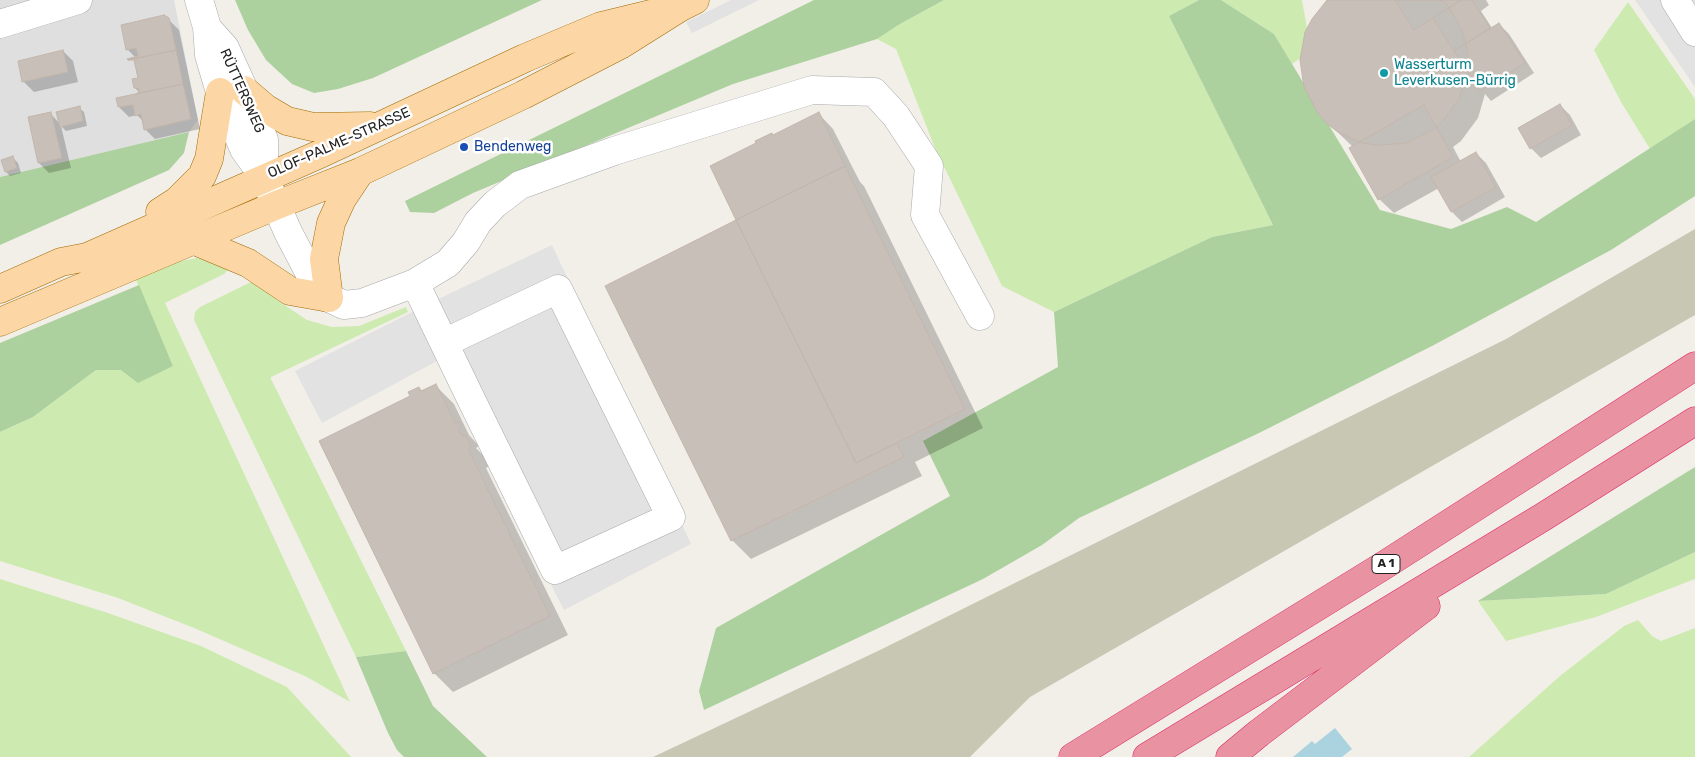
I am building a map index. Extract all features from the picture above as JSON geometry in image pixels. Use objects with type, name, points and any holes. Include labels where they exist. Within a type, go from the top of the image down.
[{"type":"highway","name":"A 1","points":[[1073,757],[1382,566],[1695,366]]},
{"type":"highway","points":[[1147,757],[1543,517],[1695,421]]},
{"type":"highway","points":[[1230,757],[1543,517]]},
{"type":"main road","name":"OLOF-PALME-STRASSE","points":[[0,288],[61,262],[87,257],[517,62],[601,26],[688,3]]},
{"type":"main road","name":"OLOF-PALME-STRASSE","points":[[0,322],[277,204],[360,172],[523,95],[622,44],[688,3]]},
{"type":"main road","points":[[61,262],[84,245],[164,210],[189,190],[202,176],[232,91],[288,121],[313,127],[381,125]]},
{"type":"main road","points":[[193,240],[248,263],[290,290],[330,298],[324,259],[331,223],[342,200],[360,172]]},
{"type":"street","points":[[0,24],[78,0]]},
{"type":"street","name":"RÜTTERSWEG","points":[[199,0],[206,27],[225,48],[244,150],[264,177],[277,204]]},
{"type":"street","points":[[1675,0],[1695,32]]},
{"type":"street","points":[[277,204],[288,232],[311,276],[330,298],[344,305],[362,303],[415,283],[448,263],[466,242],[478,222],[495,204],[520,185],[582,162],[812,90],[874,92],[896,116],[929,166],[925,215],[980,316]]},
{"type":"street","points":[[415,283],[444,343],[555,570],[671,517],[558,289],[444,343]]},
{"type":"shaded area","points":[[0,0],[174,0],[198,120],[189,132],[0,177]]},
{"type":"shaded area","points":[[731,0],[759,0],[692,33],[686,22]]},
{"type":"shaded area","points":[[1635,0],[1695,0],[1695,87]]},
{"type":"shaded area","points":[[1695,229],[1695,315],[1030,697],[970,757],[653,757],[880,650],[1506,339]]},
{"type":"shaded area","points":[[552,245],[691,544],[564,610],[437,361],[322,423],[295,371],[434,301]]},
{"type":"green space","points":[[235,0],[542,0],[373,78],[338,89],[314,93],[292,84],[266,60],[248,30]]},
{"type":"green space","points":[[814,0],[944,0],[877,39],[733,84],[473,193],[434,213],[410,212],[405,201]]},
{"type":"green space","points":[[944,0],[1199,0],[1169,16],[1273,225],[1212,237],[1054,312],[1002,286],[935,148],[896,49],[877,39]]},
{"type":"green space","points":[[1199,0],[1221,0],[1274,34],[1380,210],[1451,229],[1507,207],[1536,222],[1695,119],[1695,196],[1611,250],[1432,346],[1259,433],[1079,518],[1042,545],[983,579],[704,710],[699,691],[716,628],[950,496],[923,441],[1058,367],[1054,312],[1212,237],[1273,225],[1169,16]]},
{"type":"green space","points":[[1221,0],[1302,0],[1311,51],[1292,64],[1274,34]]},
{"type":"green space","points":[[1628,2],[1695,99],[1695,119],[1650,149],[1621,102],[1594,50]]},
{"type":"green space","points":[[189,132],[184,153],[169,170],[0,245],[0,177]]},
{"type":"green space","points":[[197,258],[213,260],[231,267],[224,274],[165,303],[350,702],[307,677],[194,628],[118,598],[0,561],[0,432],[33,417],[96,370],[173,366],[136,280],[176,262]]},
{"type":"green space","points":[[253,281],[307,320],[332,327],[359,326],[406,307],[408,312],[271,377],[271,379],[406,651],[356,657],[194,320],[195,312],[200,307]]},
{"type":"green space","points":[[139,285],[173,366],[138,383],[121,370],[96,370],[33,417],[0,432],[0,343]]},
{"type":"green space","points":[[1695,467],[1695,552],[1606,594],[1478,601]]},
{"type":"green space","points":[[1695,552],[1695,579],[1596,617],[1506,641],[1478,601],[1606,594]]},
{"type":"green space","points":[[0,579],[108,613],[201,646],[287,687],[351,757],[0,757]]},
{"type":"green space","points":[[1638,620],[1652,636],[1661,641],[1695,628],[1695,757],[1469,757],[1560,676],[1624,626]]},
{"type":"green space","points":[[406,651],[433,706],[487,757],[404,757],[397,750],[356,657]]},
{"type":"water","points":[[1335,728],[1352,749],[1342,757],[1293,757],[1312,741],[1315,744]]},
{"type":"building","name":"Wasserturm Leverkusen-Bürrig","points":[[1327,0],[1441,0],[1448,6],[1462,30],[1468,58],[1467,72],[1459,99],[1442,122],[1431,131],[1406,143],[1377,145],[1363,143],[1350,138],[1326,123],[1317,112],[1304,87],[1300,60],[1305,32],[1312,19]]},
{"type":"building","points":[[1395,0],[1461,0],[1414,30]]},
{"type":"building","points":[[1461,0],[1472,0],[1490,28],[1454,51],[1433,18]]},
{"type":"building","points":[[164,15],[169,18],[176,50],[128,60],[138,56],[136,48],[126,50],[121,25]]},
{"type":"building","points":[[1499,23],[1525,63],[1480,91],[1454,51]]},
{"type":"building","points":[[63,50],[68,72],[22,82],[18,61]]},
{"type":"building","points":[[176,50],[183,84],[136,94],[139,92],[138,88],[134,88],[132,79],[138,78],[134,60],[128,60]]},
{"type":"building","points":[[183,84],[191,119],[144,130],[141,114],[135,116],[133,105],[118,107],[116,98]]},
{"type":"building","points":[[1560,104],[1572,125],[1530,149],[1518,128]]},
{"type":"building","points":[[1424,105],[1453,157],[1378,200],[1349,148]]},
{"type":"building","points":[[80,106],[83,121],[60,127],[56,112]]},
{"type":"building","points":[[51,112],[62,158],[38,163],[28,117]]},
{"type":"building","points":[[819,112],[845,166],[736,220],[710,166],[756,143],[755,141],[772,133],[773,135]]},
{"type":"building","points":[[1476,152],[1496,187],[1451,212],[1431,177]]},
{"type":"building","points":[[13,156],[17,168],[5,172],[1,160]]},
{"type":"building","points":[[845,166],[965,409],[856,463],[736,220]]},
{"type":"building","points":[[736,220],[856,463],[897,443],[904,457],[731,541],[605,286]]},
{"type":"building","points":[[436,384],[455,423],[458,422],[461,427],[458,430],[462,436],[465,435],[471,446],[468,449],[550,616],[433,674],[319,441],[410,396],[408,392],[419,387],[421,391]]},
{"type":"place","name":"Wasserturm Leverkusen-Bürrig","points":[[1384,73]]},
{"type":"place","name":"Bendenweg","points":[[464,147]]}]
